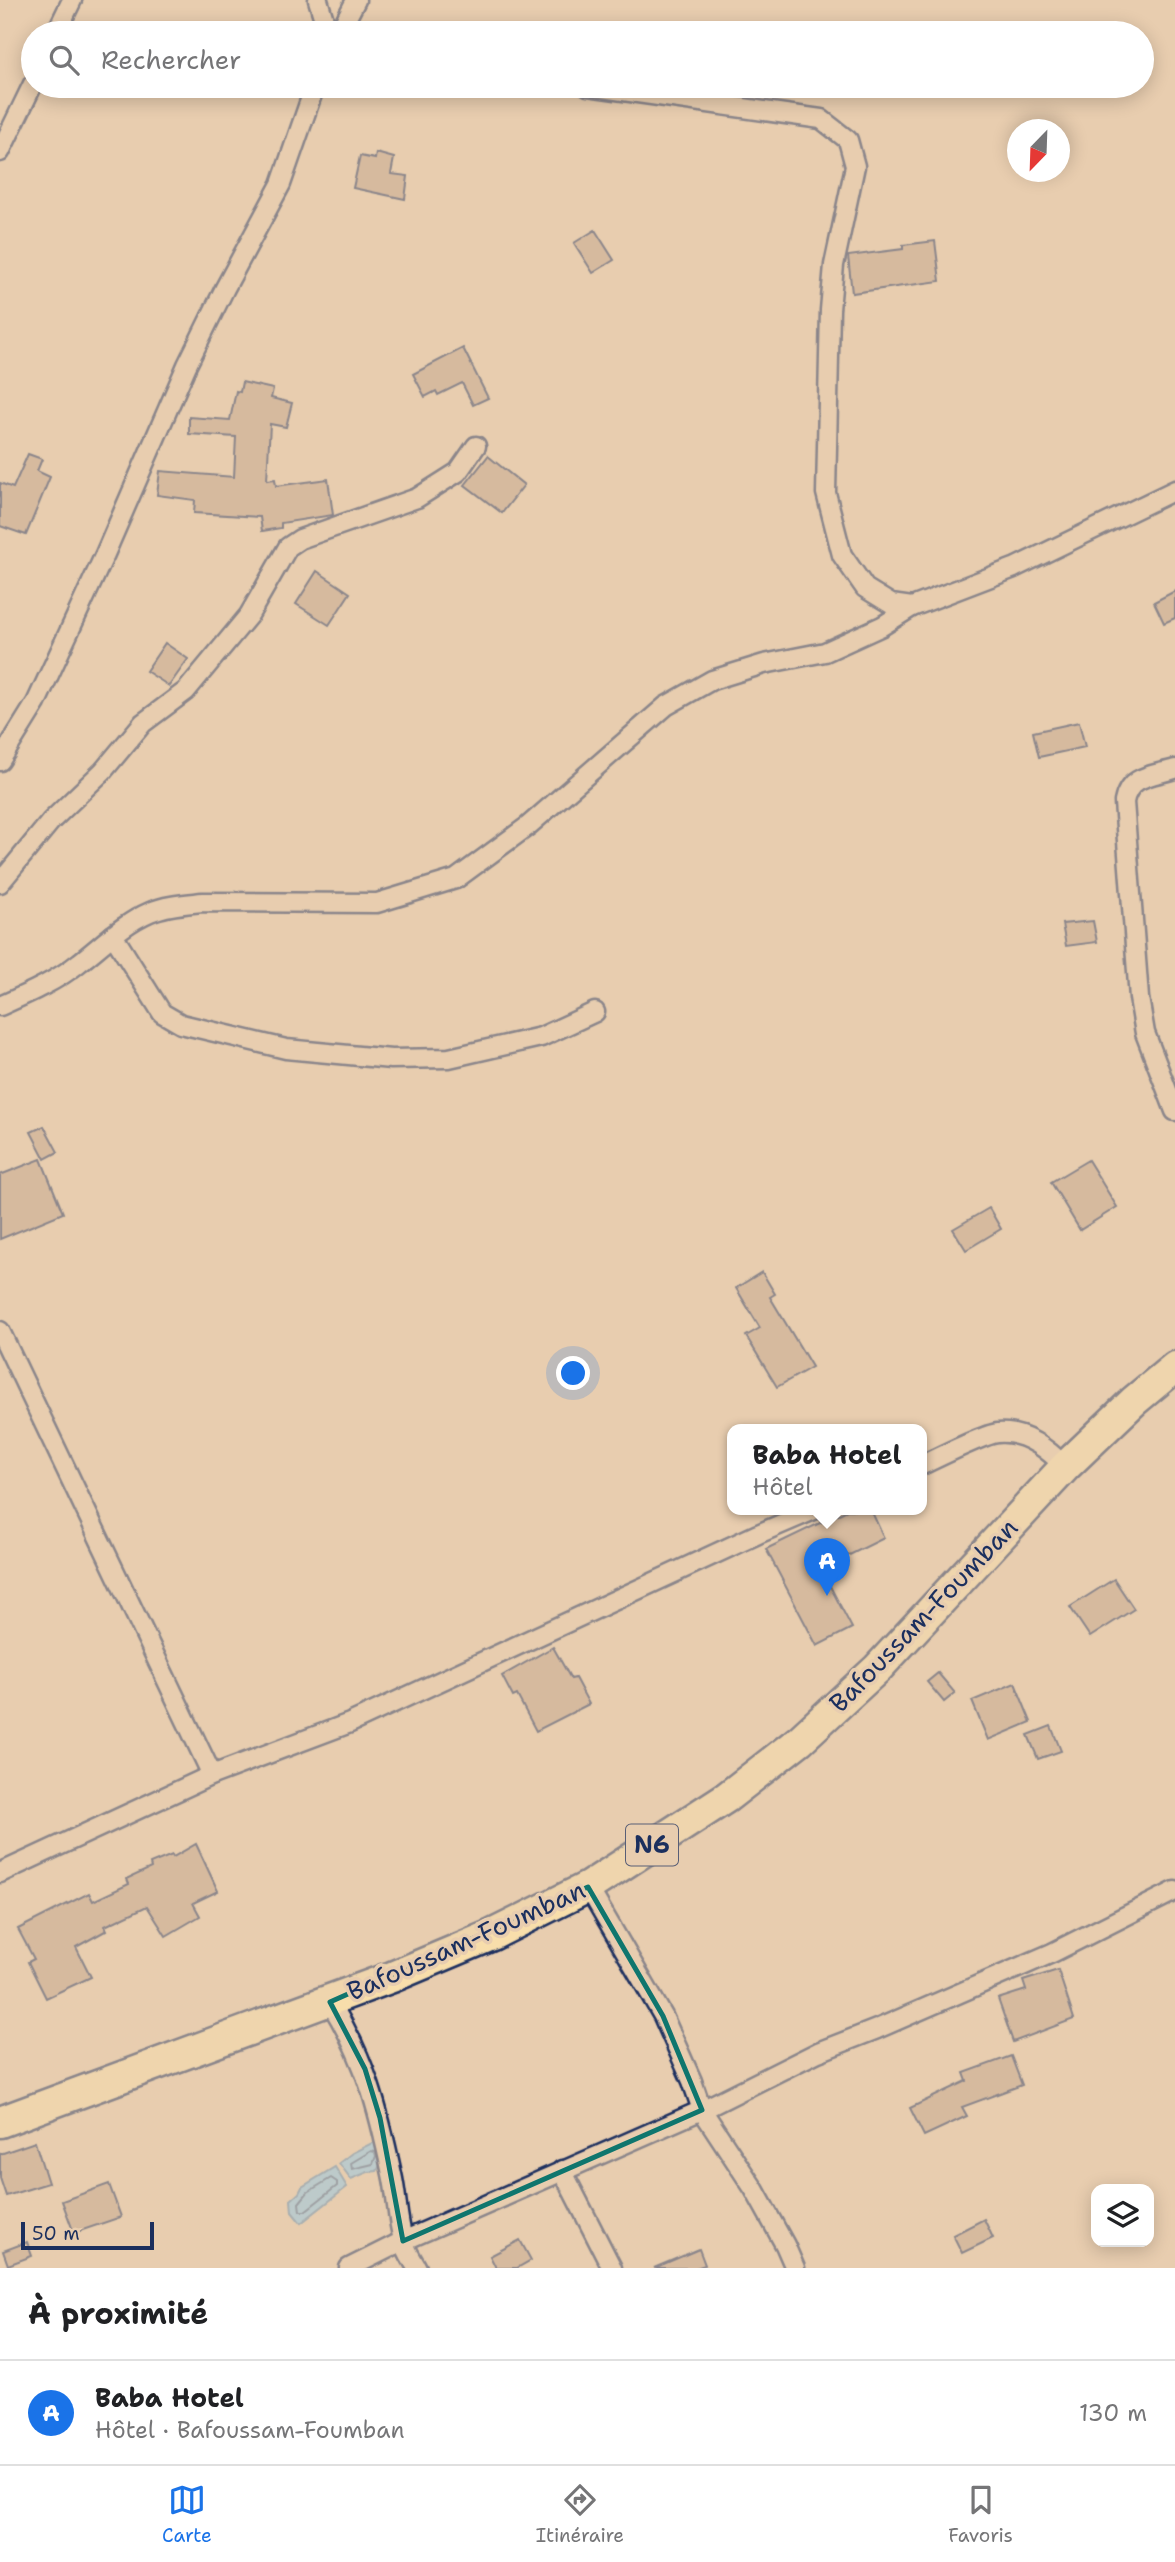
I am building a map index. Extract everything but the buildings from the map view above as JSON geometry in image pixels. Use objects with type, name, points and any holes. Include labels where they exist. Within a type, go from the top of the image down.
[{"type":"highway","name":"Bafoussam-Foumban","points":[[0,2122],[330,2001],[492,1935],[588,1887],[727,1797],[800,1740],[878,1668],[1065,1467],[1134,1401],[1175,1367]]},
{"type":"street","points":[[62,21],[72,0]]},
{"type":"street","points":[[318,0],[324,21]]},
{"type":"street","points":[[345,21],[356,0]]},
{"type":"street","points":[[0,152],[26,98]]},
{"type":"street","points":[[0,761],[36,703],[116,530],[187,365],[281,184],[311,98]]},
{"type":"street","points":[[673,98],[821,119],[848,140],[855,166],[834,265],[830,310],[826,493],[842,555],[865,588],[891,604],[912,607]]},
{"type":"street","points":[[0,883],[51,821],[103,771],[143,723],[186,691],[215,658],[249,615],[288,547],[300,540],[417,498],[458,472],[476,446]]},
{"type":"street","points":[[0,1006],[54,980],[113,935],[149,912],[175,905],[203,902],[377,903],[456,879],[528,826],[666,706],[712,680],[764,664],[825,652],[882,626],[912,607],[1014,568],[1175,490]]},
{"type":"street","points":[[1175,769],[1135,781],[1126,790],[1124,802],[1139,998],[1145,1033],[1175,1111]]},
{"type":"street","points":[[113,935],[162,1013],[181,1024],[286,1049],[391,1059],[449,1058],[541,1037],[595,1012]]},
{"type":"street","points":[[0,1331],[212,1775]]},
{"type":"street","points":[[927,1463],[997,1433],[1023,1437],[1051,1453],[1065,1467]]},
{"type":"street","points":[[0,1873],[212,1775],[350,1723],[803,1515]]},
{"type":"street","points":[[588,1887],[663,2016],[702,2110],[754,2189],[795,2268]]},
{"type":"street","points":[[349,2268],[403,2241],[702,2110],[818,2052],[1052,1953],[1175,1891]]},
{"type":"street","points":[[330,2001],[365,2069],[380,2118],[403,2241],[417,2268]]},
{"type":"street","points":[[562,2170],[612,2268]]},
{"type":"highlighted area","points":[[588,1887],[663,2016],[702,2110],[403,2241],[380,2118],[365,2069],[330,2002]]},
{"type":"water","points":[[374,2142],[379,2144],[384,2158],[377,2171],[351,2179],[339,2163]]},
{"type":"water","points":[[335,2167],[347,2187],[301,2223],[292,2212],[291,2200],[302,2187]]},
{"type":"place","name":"Baba Hotel","points":[[827,1596]]}]
